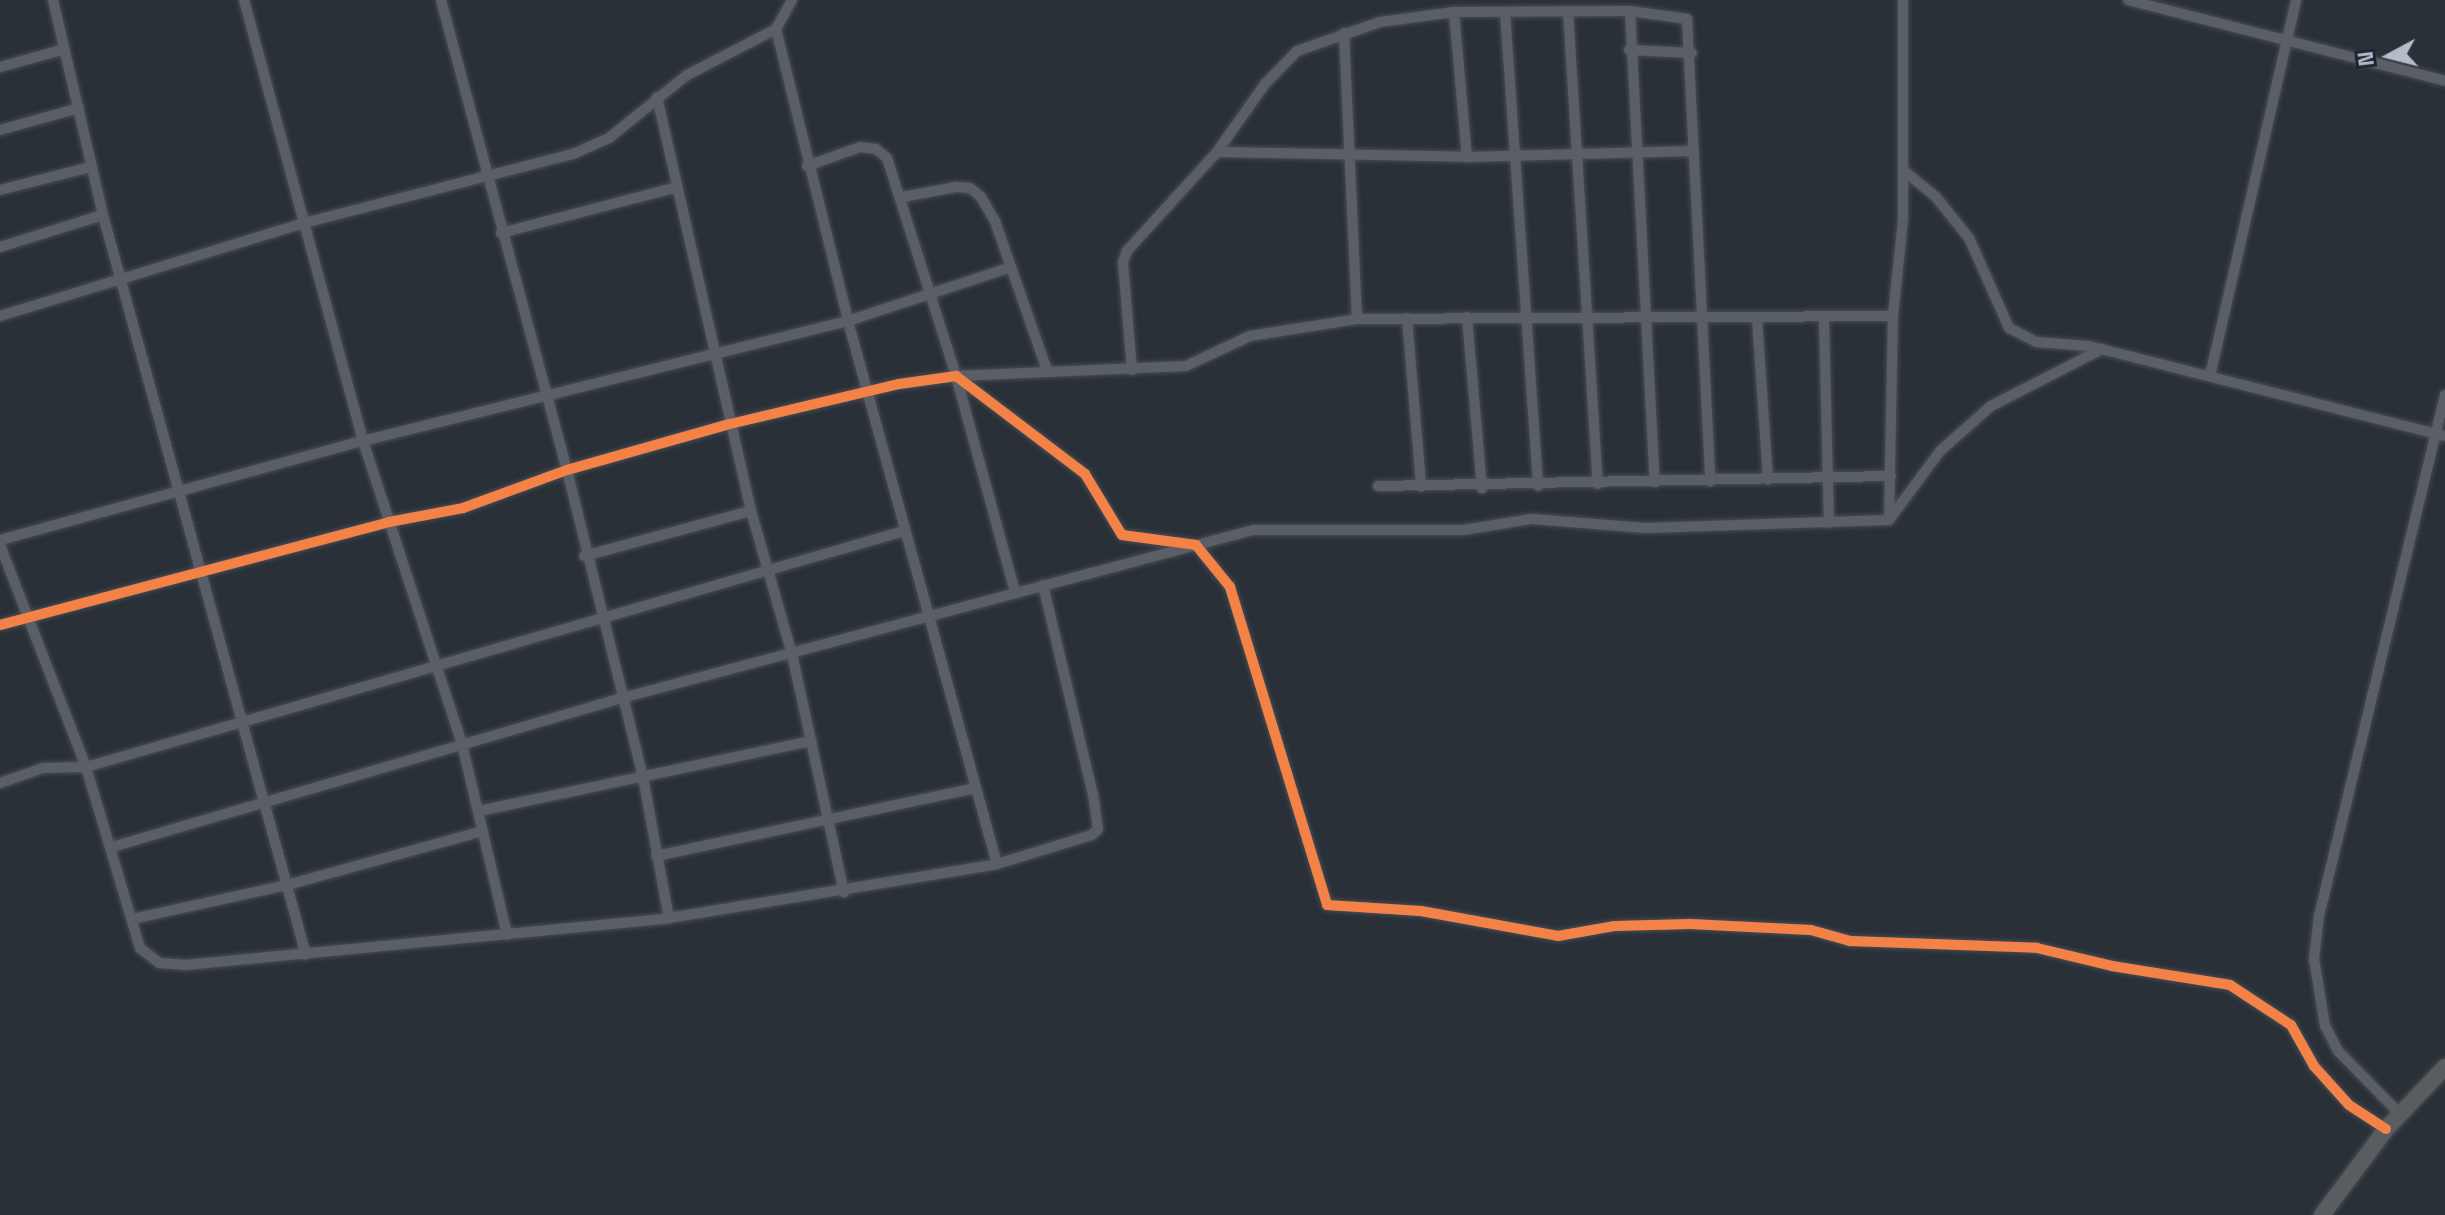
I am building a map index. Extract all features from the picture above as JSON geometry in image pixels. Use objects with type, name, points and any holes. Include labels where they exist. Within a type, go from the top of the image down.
[{"type":"highway","points":[[2322,1215],[2386,1129],[2445,1067]]},
{"type":"street","points":[[53,0],[103,215],[306,955]]},
{"type":"street","points":[[244,0],[363,441],[462,744],[507,935]]},
{"type":"street","points":[[441,0],[567,470],[584,556],[643,777],[669,918]]},
{"type":"street","points":[[0,316],[121,282],[304,223],[573,154],[609,138],[657,97],[776,29],[792,0]]},
{"type":"street","points":[[1889,520],[1893,316],[1903,220],[1903,0]]},
{"type":"street","points":[[2128,0],[2286,44],[2445,81]]},
{"type":"street","points":[[2210,376],[2296,0]]},
{"type":"street","points":[[1568,11],[1598,484]]},
{"type":"street","points":[[1630,11],[1629,50],[1655,482]]},
{"type":"street","points":[[1132,370],[1123,262],[1127,251],[1217,152],[1265,84],[1297,51],[1380,22],[1454,12],[1630,11],[1687,19],[1692,53],[1693,151],[1710,481]]},
{"type":"street","points":[[1454,12],[1467,157]]},
{"type":"street","points":[[1505,12],[1538,486]]},
{"type":"street","points":[[776,29],[807,166],[866,391],[997,864]]},
{"type":"street","points":[[1344,33],[1357,319]]},
{"type":"street","points":[[0,67],[65,49]]},
{"type":"street","points":[[1629,50],[1692,53]]},
{"type":"street","points":[[657,97],[751,511],[792,654],[812,741],[826,824],[844,892]]},
{"type":"street","points":[[0,130],[79,108]]},
{"type":"street","points":[[807,166],[860,147],[876,149],[887,158],[902,197],[956,376],[1015,592]]},
{"type":"street","points":[[1217,152],[1351,157],[1516,157],[1635,156],[1693,151]]},
{"type":"street","points":[[0,190],[91,167]]},
{"type":"street","points":[[1903,170],[1936,197],[1969,238],[2009,328],[2036,342],[2102,349],[2441,434]]},
{"type":"street","points":[[501,233],[677,187]]},
{"type":"street","points":[[902,197],[970,188],[995,221],[1047,370]]},
{"type":"street","points":[[0,247],[103,215]]},
{"type":"street","points":[[1011,267],[930,290],[848,321],[363,441],[0,542],[86,767],[140,948],[159,963],[306,955],[669,918],[844,892],[997,864],[1092,835],[1098,829],[1043,585]]},
{"type":"street","points":[[0,625],[27,615],[202,575],[389,522],[463,508],[567,470],[730,424],[866,391],[956,376],[1186,366],[1250,336],[1357,319],[1645,315],[1824,320],[1893,316]]},
{"type":"street","points":[[1467,317],[1482,488]]},
{"type":"street","points":[[1407,318],[1421,486]]},
{"type":"street","points":[[1757,318],[1768,480]]},
{"type":"street","points":[[1824,320],[1829,523]]},
{"type":"street","points":[[1889,520],[1940,451],[1991,406],[2102,349]]},
{"type":"street","points":[[956,376],[1085,474],[1122,535],[1196,545],[1230,587],[1327,905],[1421,911],[1558,936],[1615,926],[1690,924],[1811,930],[1850,941],[2037,948],[2230,985],[2291,1025],[2314,1066],[2349,1105],[2386,1129]]},
{"type":"street","points":[[2400,1114],[2338,1051],[2325,1026],[2314,959],[2319,916],[2441,434],[2445,395]]},
{"type":"street","points":[[1378,486],[1482,488],[1891,476]]},
{"type":"street","points":[[584,556],[751,511]]},
{"type":"street","points":[[112,847],[622,698],[1253,530],[1450,530],[1532,519],[1646,528],[1889,520]]},
{"type":"street","points":[[0,783],[43,768],[86,767],[768,567],[904,531]]},
{"type":"street","points":[[479,811],[812,741]]},
{"type":"street","points":[[656,856],[826,824],[976,788]]},
{"type":"street","points":[[132,919],[287,885],[483,831]]},
{"type":"cycle path","points":[[0,625],[389,522],[463,508],[567,470],[730,424],[899,384],[956,376],[1085,474],[1122,535],[1196,545],[1230,587],[1327,905],[1421,911],[1558,936],[1615,926],[1690,924],[1811,930],[1850,941],[2037,948],[2112,966],[2230,985],[2291,1025],[2314,1066],[2349,1105],[2386,1129]]}]
